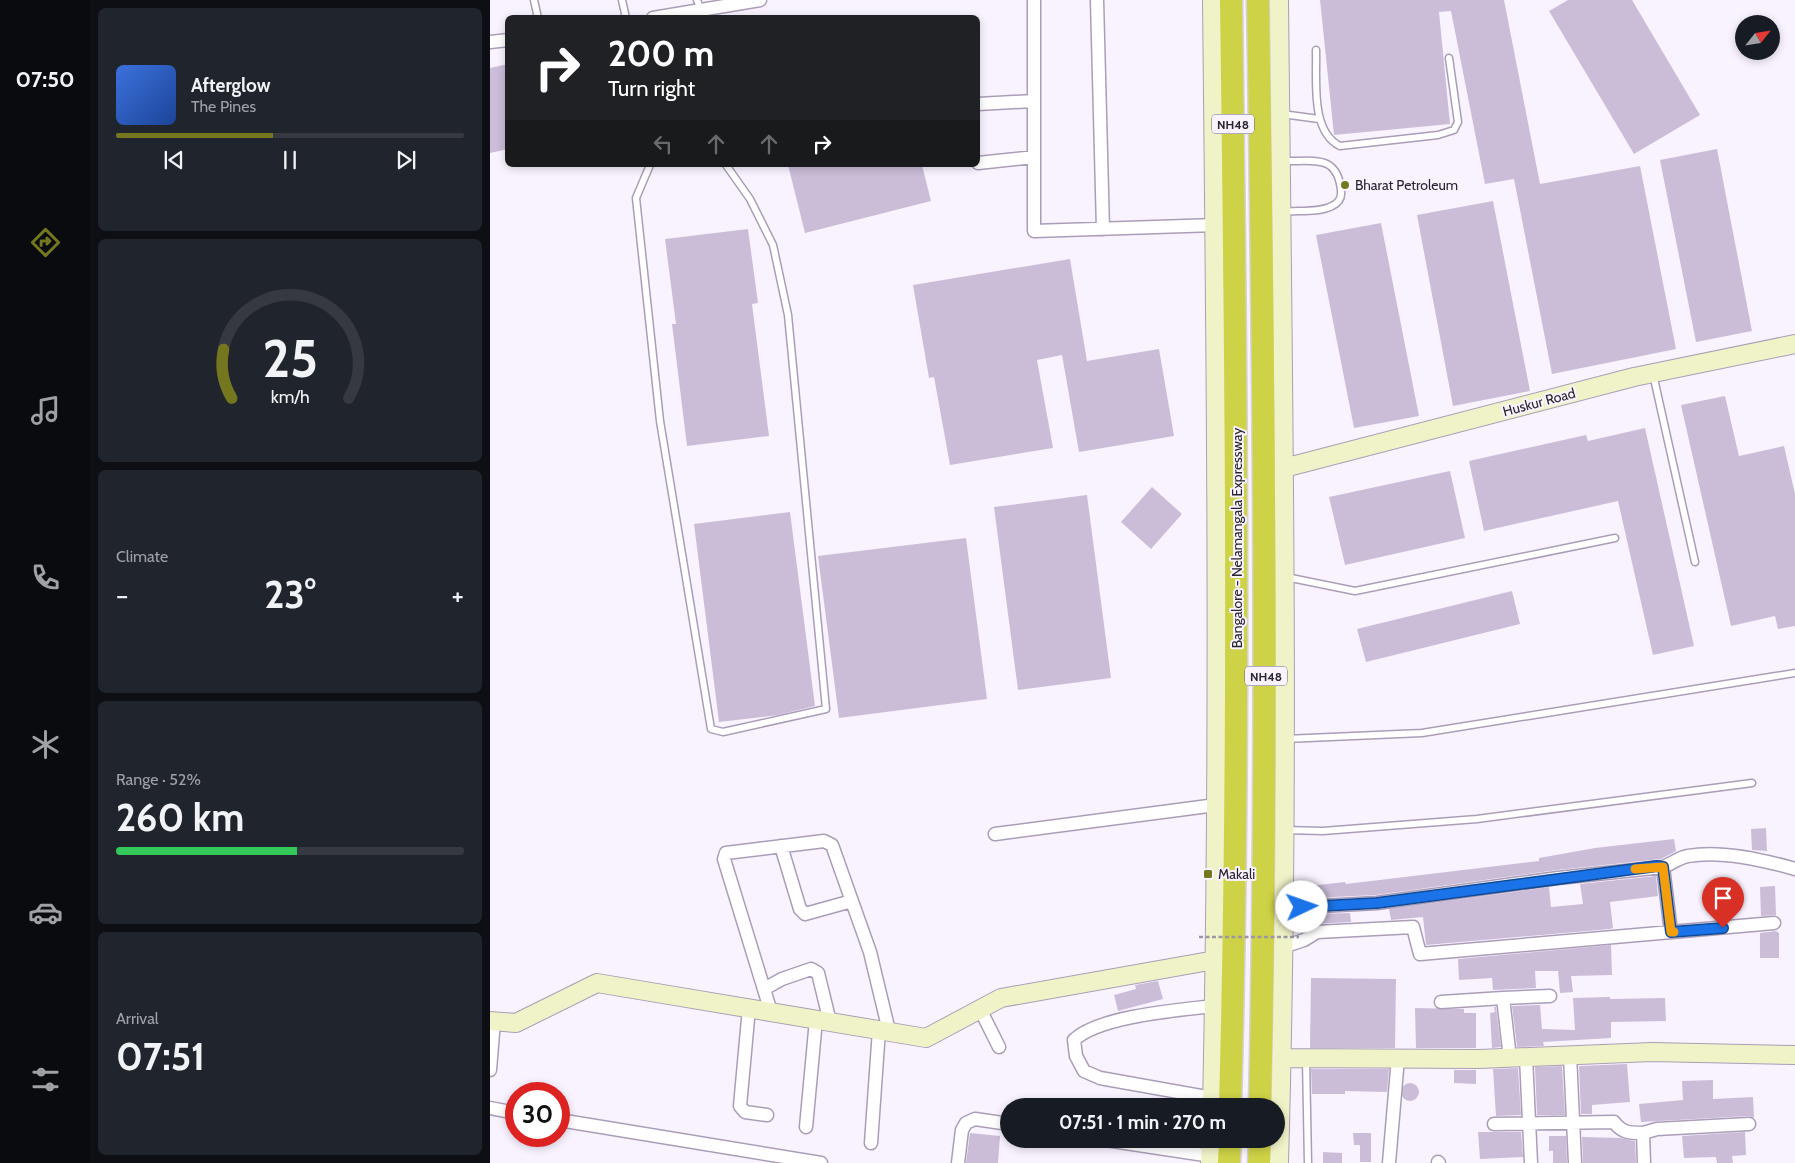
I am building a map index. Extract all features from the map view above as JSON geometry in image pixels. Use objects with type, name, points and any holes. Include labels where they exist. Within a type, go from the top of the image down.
[{"type":"highway","name":"Bangalore - Nelamangala Expressway","points":[[1219,1098],[1235,916],[1238,577],[1231,0]]},
{"type":"highway","name":"Bangalore - Nelamangala Expressway","points":[[1258,0],[1266,741],[1260,1098]]},
{"type":"highway","points":[[1217,1161],[1225,1148]]},
{"type":"highway","points":[[1259,1163],[1260,1148]]},
{"type":"street","points":[[668,15],[760,0]]},
{"type":"street","points":[[1034,0],[1034,231],[1216,225]]},
{"type":"street","points":[[1097,0],[1103,228]]},
{"type":"street","points":[[1212,0],[1216,225],[1214,1006],[1218,1098]]},
{"type":"street","points":[[1279,0],[1285,577],[1282,1058],[1279,1163]]},
{"type":"street","points":[[490,42],[505,40]]},
{"type":"street","points":[[980,104],[1034,101]]},
{"type":"street","points":[[980,162],[1034,157]]},
{"type":"street","name":"Huskur Road","points":[[1284,468],[1653,373],[1795,344]]},
{"type":"street","points":[[995,834],[1216,805]]},
{"type":"street","points":[[771,1012],[724,859],[726,852],[824,841],[832,846],[870,952],[884,1031],[871,1143]]},
{"type":"street","points":[[781,846],[800,910],[805,914],[852,901]]},
{"type":"street","points":[[1283,908],[1377,903],[1558,878],[1663,867],[1687,856],[1725,856],[1769,862],[1795,869]]},
{"type":"street","points":[[1663,867],[1671,932]]},
{"type":"street","points":[[1283,946],[1304,940],[1317,932],[1413,927],[1420,954],[1774,923]]},
{"type":"street","points":[[490,1070],[492,1021],[516,1022],[597,983],[926,1038],[1001,998],[1215,960]]},
{"type":"street","points":[[764,989],[782,978],[811,968],[818,974],[823,1021],[806,1127]]},
{"type":"street","points":[[1441,1002],[1550,996]]},
{"type":"street","points":[[1503,998],[1518,1057],[1529,1124],[1531,1163]]},
{"type":"street","points":[[1191,1098],[1100,1078],[1084,1072],[1076,1056],[1074,1040],[1082,1032],[1105,1024],[1180,1010],[1214,1006]]},
{"type":"street","points":[[749,1008],[740,1106],[745,1112],[767,1115]]},
{"type":"street","points":[[980,1009],[999,1047]]},
{"type":"street","points":[[1282,1058],[1518,1057],[1652,1052],[1795,1055]]},
{"type":"street","points":[[1570,1055],[1575,1163]]},
{"type":"street","points":[[1390,1163],[1398,1058]]},
{"type":"street","points":[[490,1108],[505,1110]]},
{"type":"street","points":[[958,1163],[962,1130],[966,1122],[975,1119],[1000,1123]]},
{"type":"street","points":[[570,1122],[821,1163]]},
{"type":"street","points":[[1494,1124],[1614,1122],[1627,1133],[1643,1133],[1657,1129],[1749,1124]]},
{"type":"street","points":[[1643,1133],[1644,1163]]},
{"type":"street","points":[[1147,1148],[1217,1161],[1213,1148]]},
{"type":"lane","points":[[534,0],[537,15]]},
{"type":"lane","points":[[622,0],[625,15]]},
{"type":"lane","points":[[1316,50],[1319,119],[1331,142],[1340,146],[1447,134],[1454,130],[1458,122],[1449,58]]},
{"type":"lane","points":[[1280,113],[1319,119]]},
{"type":"lane","points":[[1281,160],[1324,163],[1333,166],[1339,175],[1341,195],[1338,202],[1330,207],[1282,212]]},
{"type":"lane","points":[[649,167],[636,198],[660,421],[711,729],[723,732],[826,709],[788,315],[773,245],[750,199],[727,167]]},
{"type":"lane","points":[[1653,373],[1695,562]]},
{"type":"lane","points":[[1285,577],[1355,592],[1614,538]]},
{"type":"lane","points":[[1284,739],[1422,733],[1795,674]]},
{"type":"lane","points":[[1284,830],[1323,832],[1477,819],[1752,783]]},
{"type":"lane","points":[[1306,1058],[1308,1163]]},
{"type":"path","points":[[1199,936],[1299,937]]},
{"type":"building","points":[[1320,0],[1504,0],[1540,184],[1640,166],[1676,349],[1552,374],[1514,179],[1485,184],[1451,11],[1439,12],[1450,124],[1334,135]]},
{"type":"building","points":[[1568,0],[1632,0],[1700,115],[1634,154],[1549,11]]},
{"type":"building","points":[[505,65],[505,150],[490,153],[490,68]]},
{"type":"building","points":[[1717,149],[1752,331],[1696,342],[1660,160]]},
{"type":"building","points":[[788,167],[922,167],[931,201],[805,233]]},
{"type":"building","points":[[1493,201],[1530,391],[1453,406],[1417,215]]},
{"type":"building","points":[[1381,223],[1419,416],[1354,428],[1316,235]]},
{"type":"building","points":[[748,229],[758,303],[752,304],[769,436],[687,446],[672,324],[676,324],[665,239]]},
{"type":"building","points":[[1070,259],[1087,361],[1159,349],[1174,436],[1079,452],[1062,355],[1037,360],[1053,448],[950,465],[934,377],[929,378],[913,285]]},
{"type":"building","points":[[1725,396],[1739,456],[1784,446],[1795,494],[1795,626],[1778,629],[1775,616],[1731,626],[1681,405]]},
{"type":"building","points":[[1645,428],[1694,646],[1653,655],[1618,501],[1484,531],[1469,461],[1586,435],[1588,441]]},
{"type":"building","points":[[1450,471],[1465,538],[1345,565],[1329,497]]},
{"type":"building","points":[[1152,487],[1182,514],[1151,549],[1121,522]]},
{"type":"building","points":[[1087,495],[1111,678],[1018,690],[994,507]]},
{"type":"building","points":[[790,512],[815,706],[778,715],[719,722],[694,524]]},
{"type":"building","points":[[966,538],[987,699],[839,718],[818,556]]},
{"type":"building","points":[[1512,591],[1520,624],[1366,662],[1357,629]]},
{"type":"building","points":[[1766,828],[1767,851],[1752,850],[1751,829]]},
{"type":"building","points":[[1674,839],[1676,851],[1661,859],[1557,870],[1376,895],[1312,898],[1310,886],[1345,882],[1346,884],[1539,861],[1539,858],[1595,848]]},
{"type":"building","points":[[1656,876],[1658,896],[1610,902],[1613,928],[1610,929],[1426,945],[1423,917],[1391,920],[1389,909],[1549,887],[1551,907],[1583,904],[1580,884]]},
{"type":"building","points":[[1775,886],[1776,915],[1761,916],[1760,887]]},
{"type":"building","points":[[1350,913],[1351,922],[1315,924],[1314,914]]},
{"type":"building","points":[[1776,931],[1779,933],[1779,958],[1760,958],[1760,933]]},
{"type":"building","points":[[1611,945],[1612,975],[1571,976],[1573,992],[1560,993],[1558,971],[1535,971],[1536,988],[1493,990],[1492,978],[1459,980],[1458,959]]},
{"type":"building","points":[[1311,978],[1396,979],[1395,1048],[1310,1048]]},
{"type":"building","points":[[1158,981],[1163,999],[1118,1011],[1114,995],[1136,989],[1135,985]]},
{"type":"building","points":[[1610,997],[1610,999],[1665,998],[1666,1021],[1611,1022],[1611,1038],[1543,1042],[1544,1046],[1517,1047],[1512,1006],[1540,1005],[1542,1029],[1575,1030],[1573,998]]},
{"type":"building","points":[[1494,1007],[1496,1007],[1501,1047],[1492,1048],[1490,1013],[1495,1012]]},
{"type":"building","points":[[1415,1008],[1464,1009],[1464,1013],[1476,1013],[1476,1048],[1416,1048]]},
{"type":"building","points":[[1627,1064],[1630,1102],[1592,1105],[1592,1114],[1581,1114],[1579,1066]]},
{"type":"building","points":[[1562,1066],[1565,1115],[1537,1115],[1535,1067]]},
{"type":"building","points":[[1518,1068],[1521,1115],[1496,1116],[1493,1069]]},
{"type":"building","points":[[1311,1069],[1389,1069],[1387,1092],[1345,1091],[1345,1094],[1312,1094]]},
{"type":"building","points":[[1454,1070],[1476,1070],[1476,1084],[1454,1083]]},
{"type":"building","points":[[1713,1080],[1713,1099],[1753,1097],[1754,1118],[1749,1116],[1641,1122],[1639,1104],[1683,1100],[1682,1081]]},
{"type":"building","points":[[1410,1083],[1416,1086],[1419,1092],[1416,1098],[1410,1101],[1404,1098],[1401,1092],[1404,1086]]},
{"type":"building","points":[[1478,1132],[1521,1132],[1523,1157],[1480,1159]]},
{"type":"building","points":[[1745,1132],[1746,1155],[1732,1156],[1733,1163],[1717,1163],[1716,1157],[1684,1158],[1682,1136]]},
{"type":"building","points":[[970,1133],[1000,1136],[998,1163],[966,1163]]},
{"type":"building","points":[[1353,1133],[1371,1133],[1371,1162],[1360,1162],[1360,1145],[1354,1145]]},
{"type":"building","points":[[1549,1136],[1566,1136],[1567,1163],[1553,1163],[1553,1151],[1549,1151]]},
{"type":"building","points":[[1582,1137],[1620,1138],[1635,1141],[1636,1163],[1583,1163]]},
{"type":"building","points":[[1323,1152],[1342,1153],[1342,1163],[1323,1163]]},
{"type":"slow traffic","points":[[1635,869],[1663,867],[1671,932],[1674,932]]},
{"type":"place","name":"Bharat Petroleum","points":[[1345,185]]},
{"type":"place","name":"Makali","points":[[1208,874]]},
{"type":"route","points":[[1302,907],[1377,903],[1657,866],[1663,867],[1671,932],[1723,928]]}]
